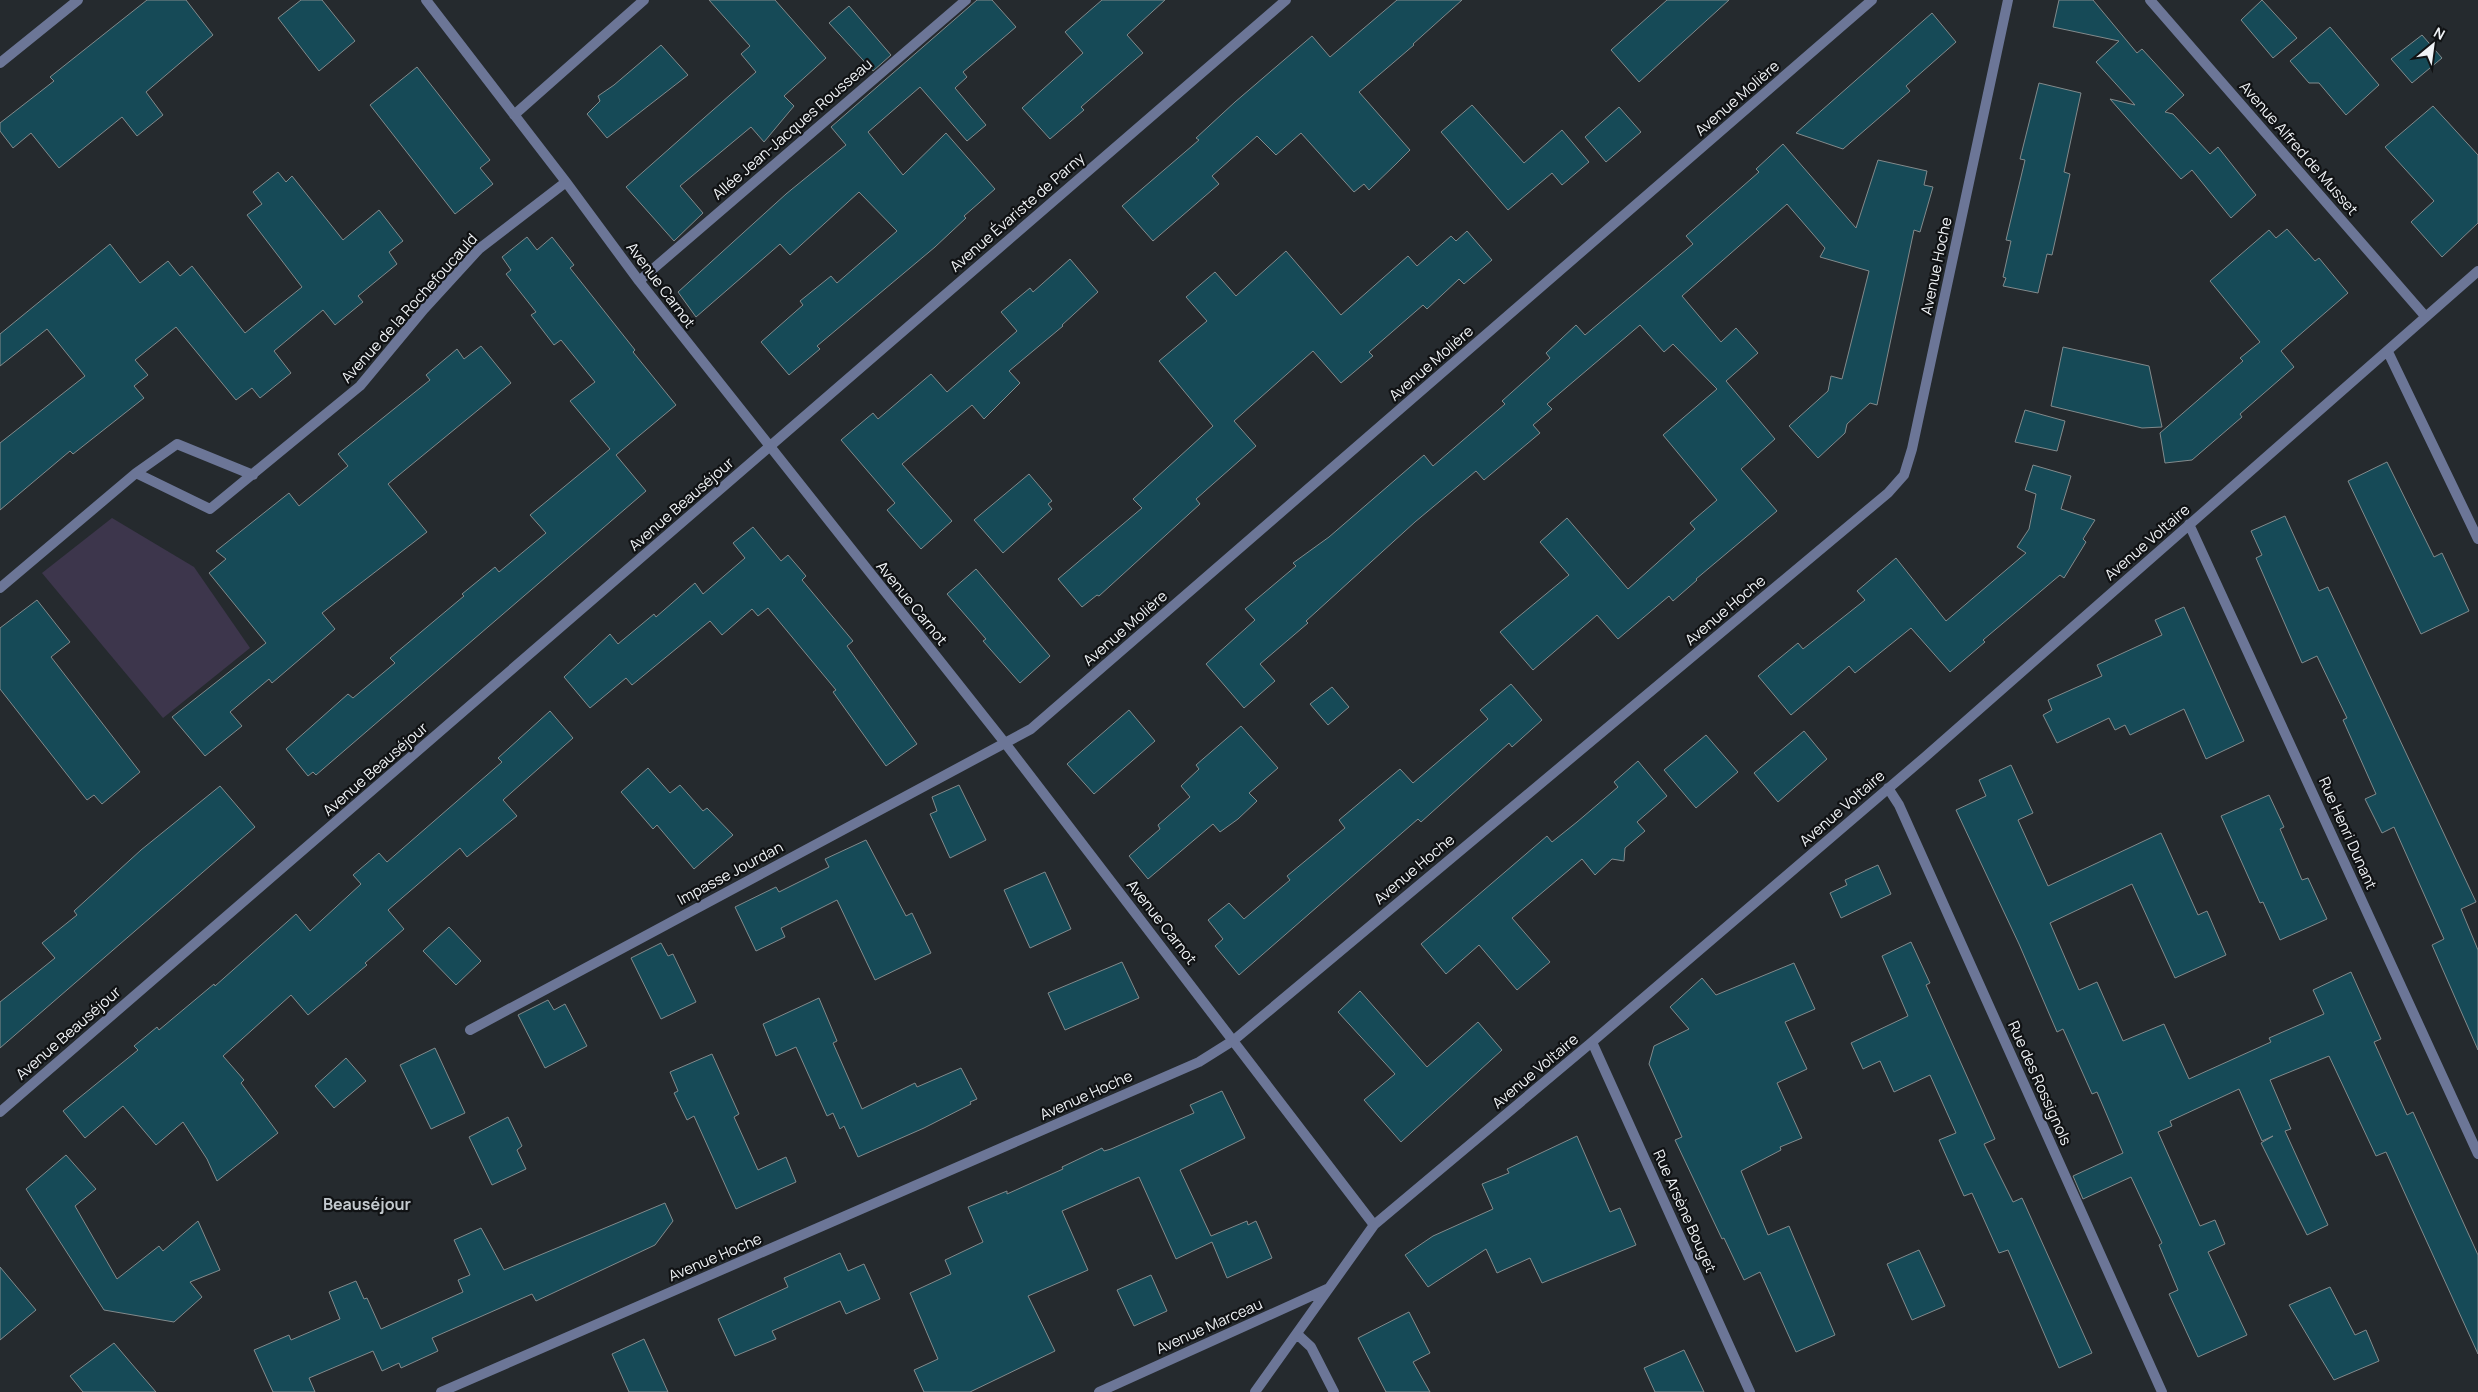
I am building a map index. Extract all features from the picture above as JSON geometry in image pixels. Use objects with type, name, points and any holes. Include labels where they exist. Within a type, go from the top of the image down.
[{"type":"street","points":[[0,63],[78,0]]},
{"type":"street","name":"Avenue Carnot","points":[[426,0],[566,182],[639,281],[1005,743],[1374,1225]]},
{"type":"street","points":[[514,114],[644,0]]},
{"type":"street","name":"Allée Jean-Jacques Rousseau","points":[[639,281],[966,0]]},
{"type":"street","name":"Avenue Évariste de Parny","points":[[769,447],[1286,0]]},
{"type":"street","name":"Avenue Molière","points":[[1005,743],[1031,729],[1872,0]]},
{"type":"street","name":"Avenue Hoche","points":[[441,1392],[1199,1062],[1234,1040],[1888,493],[1904,475],[1912,449],[2008,0]]},
{"type":"street","name":"Avenue Alfred de Musset","points":[[2150,0],[2426,316]]},
{"type":"street","name":"Avenue de la Rochefoucauld","points":[[136,472],[210,509],[360,386],[424,309],[479,249],[566,182]]},
{"type":"street","name":"Avenue Voltaire","points":[[1255,1392],[1374,1225],[1592,1042],[1888,788],[2478,272]]},
{"type":"street","points":[[2388,352],[2478,538]]},
{"type":"street","points":[[0,588],[136,472],[177,444],[253,475]]},
{"type":"street","name":"Avenue Beauséjour","points":[[0,1112],[769,447]]},
{"type":"street","name":"Rue Henri Dunant","points":[[2189,524],[2478,1154]]},
{"type":"street","name":"Impasse Jourdan","points":[[470,1030],[1005,743]]},
{"type":"street","name":"Rue des Rossignols","points":[[1888,788],[1899,805],[2162,1392]]},
{"type":"street","name":"Rue Arsène Bouget","points":[[1592,1042],[1750,1392]]},
{"type":"street","name":"Avenue Marceau","points":[[1099,1392],[1330,1288]]},
{"type":"street","points":[[1297,1334],[1311,1348],[1334,1392]]},
{"type":"shaded area","points":[[112,518],[194,567],[250,648],[163,718],[42,573]]},
{"type":"building","points":[[147,0],[186,0],[213,35],[146,92],[163,115],[137,136],[122,117],[59,168],[31,133],[13,148],[0,131],[0,123],[54,81],[50,77]]},
{"type":"building","points":[[301,0],[322,0],[355,41],[319,71],[278,18]]},
{"type":"building","points":[[709,0],[775,0],[826,58],[784,96],[794,106],[764,142],[751,127],[680,186],[703,213],[674,241],[626,187],[756,72],[741,54],[750,46]]},
{"type":"building","points":[[977,0],[992,0],[1016,27],[963,72],[967,77],[955,88],[986,125],[967,141],[920,87],[868,132],[903,175],[946,133],[995,189],[964,216],[966,218],[935,247],[817,346],[820,349],[789,375],[761,342],[803,305],[800,301],[831,276],[837,283],[897,231],[859,192],[790,255],[780,244],[696,317],[678,292],[786,194],[846,145],[831,127]]},
{"type":"building","points":[[1102,0],[1165,0],[1127,35],[1143,53],[1081,107],[1084,110],[1050,139],[1022,108],[1083,53],[1065,32]]},
{"type":"building","points":[[1397,0],[1462,0],[1414,45],[1359,92],[1410,150],[1369,190],[1364,184],[1354,192],[1301,133],[1276,155],[1257,136],[1212,176],[1219,184],[1153,241],[1122,206],[1199,140],[1196,138],[1235,102],[1312,36],[1330,57]]},
{"type":"building","points":[[1667,0],[1729,0],[1639,82],[1611,50]]},
{"type":"building","points":[[2059,0],[2093,0],[2137,53],[2142,49],[2184,95],[2165,112],[2173,114],[2210,154],[2218,147],[2256,195],[2231,218],[2192,170],[2181,179],[2110,99],[2135,105],[2096,62],[2119,41],[2053,27]]},
{"type":"building","points":[[2262,0],[2297,38],[2273,58],[2241,20]]},
{"type":"building","points":[[849,6],[891,55],[873,71],[829,23]]},
{"type":"building","points":[[1932,13],[1956,42],[1906,86],[1910,91],[1843,149],[1796,133]]},
{"type":"building","points":[[2330,27],[2379,85],[2346,115],[2319,83],[2309,83],[2290,61]]},
{"type":"building","points":[[2422,35],[2442,58],[2412,83],[2391,59]]},
{"type":"building","points":[[661,45],[688,75],[607,138],[587,114],[600,101],[598,96],[614,85]]},
{"type":"building","points":[[417,67],[490,160],[480,168],[493,184],[455,214],[370,105]]},
{"type":"building","points":[[2039,83],[2081,93],[2064,172],[2070,174],[2052,255],[2047,254],[2038,293],[2003,286],[2006,278],[2003,277],[2011,241],[2006,240],[2025,160],[2020,159]]},
{"type":"building","points":[[1472,105],[1524,163],[1562,130],[1589,162],[1562,185],[1552,173],[1508,210],[1441,132]]},
{"type":"building","points":[[2433,106],[2478,155],[2478,223],[2442,257],[2411,222],[2434,201],[2385,147]]},
{"type":"building","points":[[1619,107],[1641,132],[1606,162],[1585,137]]},
{"type":"building","points":[[1783,144],[1856,228],[1878,160],[1927,171],[1924,185],[1933,187],[1920,232],[1914,230],[1877,405],[1870,403],[1847,424],[1845,433],[1818,458],[1789,426],[1828,391],[1831,376],[1842,379],[1869,271],[1820,257],[1825,248],[1787,204],[1682,296],[1721,342],[1736,328],[1758,353],[1726,381],[1775,439],[1741,469],[1777,511],[1696,579],[1673,601],[1669,596],[1618,639],[1597,615],[1533,670],[1500,632],[1569,575],[1540,542],[1567,518],[1628,589],[1695,529],[1690,523],[1717,500],[1663,435],[1717,389],[1673,344],[1664,352],[1640,325],[1547,404],[1552,409],[1533,425],[1540,433],[1484,480],[1476,471],[1415,522],[1306,621],[1308,623],[1260,664],[1275,681],[1244,708],[1206,664],[1255,620],[1245,609],[1296,566],[1293,563],[1329,537],[1424,455],[1433,466],[1505,404],[1502,401],[1550,358],[1546,353],[1576,325],[1585,335],[1693,244],[1686,236],[1759,172],[1756,169]]},
{"type":"building","points":[[278,172],[286,182],[292,176],[343,240],[379,210],[403,241],[389,252],[397,264],[358,296],[363,302],[335,325],[323,310],[274,351],[291,373],[260,398],[252,388],[236,400],[176,327],[135,360],[148,375],[134,386],[144,398],[73,454],[70,451],[0,510],[0,443],[85,376],[47,329],[0,366],[0,334],[110,244],[140,283],[168,261],[180,276],[192,266],[245,333],[302,287],[247,215],[262,204],[253,192]]},
{"type":"building","points":[[2287,229],[2315,261],[2319,258],[2348,293],[2281,351],[2294,367],[2240,414],[2242,417],[2192,460],[2165,463],[2160,433],[2243,361],[2240,358],[2260,342],[2210,281],[2269,230],[2276,238]]},
{"type":"building","points":[[1467,231],[1492,260],[1464,284],[1459,279],[1427,309],[1423,305],[1369,352],[1373,356],[1341,383],[1313,351],[1234,421],[1256,446],[1196,499],[1200,504],[1099,596],[1097,595],[1082,607],[1058,579],[1142,508],[1133,499],[1213,426],[1159,361],[1207,321],[1186,297],[1215,272],[1236,296],[1286,251],[1341,315],[1408,256],[1417,266],[1451,236],[1456,241]]},
{"type":"building","points":[[527,237],[537,250],[552,237],[574,265],[570,268],[635,350],[633,352],[676,405],[616,455],[646,491],[316,775],[313,772],[308,776],[286,749],[348,694],[353,698],[395,663],[390,658],[464,596],[462,594],[495,567],[499,572],[546,533],[530,515],[610,449],[570,401],[595,382],[561,340],[554,345],[531,315],[536,312],[506,274],[511,270],[502,257]]},
{"type":"building","points":[[1070,259],[1098,292],[1063,326],[1009,371],[1020,383],[984,419],[972,405],[902,464],[952,521],[921,549],[887,510],[895,503],[841,440],[873,413],[878,419],[931,374],[947,392],[1017,331],[1001,312],[1030,288],[1033,292]]},
{"type":"building","points":[[481,346],[511,383],[388,484],[427,532],[322,613],[335,629],[272,683],[269,679],[230,712],[242,726],[205,756],[172,717],[266,643],[209,573],[226,559],[216,551],[289,493],[299,506],[348,466],[338,454],[430,380],[426,375],[457,349],[464,359]]},
{"type":"building","points":[[2063,347],[2149,366],[2162,427],[2142,428],[2051,406]]},
{"type":"building","points":[[2025,410],[2065,421],[2057,451],[2015,442]]},
{"type":"building","points":[[2387,462],[2434,557],[2442,553],[2469,611],[2421,634],[2348,481]]},
{"type":"building","points":[[2033,465],[2071,476],[2061,509],[2095,520],[2083,539],[2086,542],[2064,578],[2060,575],[1983,640],[1985,642],[1950,672],[1911,628],[1855,673],[1849,666],[1791,715],[1758,676],[1798,643],[1803,649],[1865,600],[1857,591],[1896,558],[1946,621],[2026,553],[2017,547],[2029,529],[2036,494],[2025,490]]},
{"type":"building","points":[[1029,474],[1052,501],[1048,504],[1052,509],[1003,553],[974,520]]},
{"type":"building","points":[[2285,516],[2319,591],[2328,587],[2476,902],[2461,909],[2478,950],[2478,1050],[2432,945],[2444,939],[2394,827],[2382,833],[2365,799],[2376,794],[2343,720],[2347,718],[2317,656],[2302,663],[2256,558],[2262,555],[2251,531]]},
{"type":"building","points":[[753,527],[781,561],[788,555],[806,576],[802,580],[853,641],[847,646],[917,744],[886,766],[833,692],[836,690],[768,608],[758,616],[752,609],[722,635],[710,621],[632,685],[626,678],[590,708],[564,677],[610,634],[618,644],[654,614],[656,617],[695,583],[703,594],[745,558],[733,543]]},
{"type":"building","points":[[976,569],[1050,656],[1020,683],[983,641],[986,639],[947,594]]},
{"type":"building","points":[[37,600],[70,642],[51,657],[140,772],[102,804],[94,795],[87,800],[0,689],[0,628]]},
{"type":"building","points":[[2184,607],[2244,741],[2206,759],[2184,709],[2130,735],[2125,725],[2115,730],[2109,718],[2057,743],[2043,715],[2052,710],[2048,700],[2102,676],[2097,665],[2162,635],[2155,620]]},
{"type":"building","points":[[1511,684],[1542,720],[1512,747],[1509,743],[1421,822],[1418,819],[1239,975],[1215,946],[1223,939],[1208,920],[1229,903],[1244,919],[1290,880],[1287,876],[1345,828],[1339,820],[1400,769],[1413,783],[1488,719],[1480,710]]},
{"type":"building","points":[[1332,687],[1349,707],[1328,725],[1310,704]]},
{"type":"building","points":[[1129,710],[1155,741],[1094,794],[1067,764]]},
{"type":"building","points":[[550,711],[573,738],[503,800],[517,816],[467,857],[460,848],[388,910],[404,929],[365,963],[367,965],[308,1015],[291,995],[223,1056],[244,1080],[241,1083],[278,1133],[217,1181],[207,1159],[183,1122],[156,1145],[123,1106],[85,1138],[63,1111],[138,1050],[134,1046],[157,1027],[159,1030],[214,984],[215,986],[296,914],[310,931],[361,884],[353,875],[379,853],[387,862],[502,762],[498,758]]},
{"type":"building","points":[[1241,726],[1278,768],[1249,793],[1257,801],[1238,819],[1220,832],[1213,824],[1148,879],[1129,856],[1160,829],[1158,825],[1190,797],[1181,786],[1199,769],[1196,765]]},
{"type":"building","points":[[1804,731],[1827,759],[1778,802],[1754,773]]},
{"type":"building","points":[[1706,735],[1738,772],[1696,808],[1664,770]]},
{"type":"building","points":[[1638,761],[1667,796],[1637,822],[1645,831],[1625,848],[1624,861],[1612,859],[1595,875],[1582,859],[1512,918],[1550,962],[1517,990],[1479,945],[1446,974],[1421,944],[1547,836],[1552,842],[1577,822],[1618,787],[1614,782]]},
{"type":"building","points":[[2011,765],[2033,813],[2018,820],[2048,886],[2161,833],[2198,915],[2207,911],[2226,955],[2175,978],[2132,884],[2050,923],[2079,990],[2097,982],[2123,1041],[2164,1024],[2189,1079],[2271,1042],[2269,1038],[2324,1014],[2313,990],[2351,972],[2381,1039],[2374,1042],[2407,1115],[2413,1112],[2478,1255],[2478,1354],[2386,1152],[2376,1156],[2329,1056],[2270,1080],[2291,1129],[2285,1131],[2328,1225],[2307,1235],[2261,1143],[2273,1136],[2262,1141],[2239,1089],[2170,1121],[2172,1126],[2158,1132],[2200,1226],[2215,1220],[2225,1244],[2208,1252],[2247,1335],[2198,1357],[2169,1294],[2178,1290],[2159,1245],[2162,1243],[2131,1177],[2083,1199],[2073,1176],[2123,1153],[2097,1092],[2092,1094],[2063,1029],[2057,1032],[2019,944],[1956,810],[1986,796],[1979,780]]},
{"type":"building","points":[[648,768],[670,793],[680,785],[703,811],[707,808],[733,835],[694,869],[657,825],[653,829],[621,792]]},
{"type":"building","points":[[959,785],[986,840],[950,858],[930,814],[937,811],[932,797]]},
{"type":"building","points":[[220,786],[255,827],[0,1048],[0,1002],[55,958],[42,943],[77,915],[74,911],[141,850]]},
{"type":"building","points":[[2269,795],[2284,827],[2280,829],[2302,880],[2308,878],[2327,919],[2280,940],[2263,902],[2260,903],[2221,816]]},
{"type":"building","points":[[866,840],[906,916],[912,913],[931,953],[875,980],[837,900],[781,928],[785,937],[756,951],[735,907],[776,887],[779,892],[829,867],[825,859]]},
{"type":"building","points":[[1878,865],[1891,894],[1841,918],[1830,893],[1847,885],[1845,880]]},
{"type":"building","points":[[1045,872],[1071,929],[1030,948],[1004,890]]},
{"type":"building","points":[[449,927],[481,961],[456,985],[423,951]]},
{"type":"building","points":[[1911,942],[1930,983],[1926,985],[1995,1139],[1984,1144],[2013,1202],[2022,1198],[2092,1353],[2059,1368],[2008,1250],[1999,1253],[1972,1193],[1964,1196],[1939,1140],[1956,1133],[1930,1075],[1894,1092],[1880,1061],[1863,1069],[1851,1043],[1908,1016],[1882,956]]},
{"type":"building","points":[[661,943],[668,956],[673,954],[696,1002],[661,1019],[631,958]]},
{"type":"building","points":[[1122,962],[1139,998],[1065,1030],[1048,993]]},
{"type":"building","points":[[1794,963],[1815,1009],[1785,1022],[1807,1069],[1777,1083],[1802,1138],[1780,1147],[1781,1150],[1741,1171],[1768,1235],[1789,1226],[1835,1335],[1796,1352],[1760,1272],[1744,1280],[1724,1238],[1722,1239],[1675,1140],[1682,1137],[1649,1064],[1654,1046],[1689,1029],[1670,1007],[1702,978],[1716,995]]},
{"type":"building","points":[[1360,991],[1427,1067],[1478,1022],[1502,1050],[1401,1142],[1364,1100],[1395,1074],[1338,1012]]},
{"type":"building","points":[[819,998],[837,1041],[833,1043],[862,1109],[915,1083],[917,1087],[961,1068],[977,1099],[970,1102],[971,1104],[924,1128],[858,1157],[844,1126],[840,1129],[833,1113],[827,1116],[796,1047],[776,1056],[763,1024]]},
{"type":"building","points":[[548,1000],[554,1010],[565,1004],[587,1046],[545,1068],[518,1015]]},
{"type":"building","points":[[435,1048],[465,1113],[431,1129],[400,1065]]},
{"type":"building","points":[[712,1054],[739,1114],[734,1117],[758,1170],[786,1157],[796,1182],[736,1209],[694,1116],[687,1120],[674,1093],[678,1091],[670,1072]]},
{"type":"building","points":[[346,1058],[366,1081],[334,1108],[315,1086]]},
{"type":"building","points":[[1222,1091],[1245,1138],[1180,1170],[1211,1236],[1247,1221],[1248,1225],[1256,1221],[1272,1258],[1227,1278],[1212,1242],[1176,1259],[1139,1177],[1062,1211],[1088,1270],[1028,1296],[1055,1351],[970,1392],[924,1392],[914,1370],[938,1359],[910,1293],[951,1274],[945,1260],[983,1242],[968,1207],[1007,1191],[1007,1194],[1063,1169],[1062,1167],[1102,1148],[1104,1151],[1111,1149],[1194,1113],[1190,1105]]},
{"type":"building","points":[[508,1117],[522,1146],[517,1150],[526,1169],[492,1185],[469,1137]]},
{"type":"building","points":[[1577,1136],[1610,1212],[1620,1208],[1636,1245],[1542,1283],[1530,1258],[1497,1273],[1486,1249],[1428,1287],[1405,1255],[1433,1236],[1493,1209],[1482,1184],[1509,1173],[1507,1169]]},
{"type":"building","points":[[66,1155],[96,1189],[75,1206],[117,1279],[159,1246],[163,1251],[198,1221],[220,1270],[190,1282],[202,1297],[174,1322],[104,1310],[26,1189]]},
{"type":"building","points":[[665,1203],[673,1221],[655,1245],[536,1301],[532,1294],[432,1338],[438,1351],[401,1368],[399,1363],[382,1371],[373,1351],[309,1378],[315,1392],[273,1392],[254,1350],[289,1335],[291,1340],[340,1319],[329,1292],[356,1281],[364,1299],[367,1298],[381,1329],[463,1292],[458,1280],[470,1275],[454,1240],[481,1228],[504,1270]]},
{"type":"building","points":[[1919,1250],[1945,1306],[1912,1320],[1887,1264]]},
{"type":"building","points":[[840,1253],[848,1271],[864,1264],[880,1299],[846,1314],[840,1301],[772,1331],[776,1339],[735,1356],[718,1319],[788,1287],[784,1278]]},
{"type":"building","points":[[0,1267],[36,1310],[0,1340]]},
{"type":"building","points":[[1151,1275],[1167,1311],[1134,1326],[1117,1290]]},
{"type":"building","points":[[2330,1287],[2355,1335],[2366,1330],[2379,1361],[2334,1380],[2289,1305]]},
{"type":"building","points":[[1409,1312],[1430,1353],[1413,1362],[1430,1392],[1386,1392],[1358,1338]]},
{"type":"building","points":[[644,1339],[668,1392],[629,1392],[612,1354]]},
{"type":"building","points":[[114,1343],[156,1392],[83,1392],[70,1376]]},
{"type":"building","points":[[1684,1350],[1704,1392],[1655,1392],[1644,1368]]},
{"type":"district","name":"Beauséjour","points":[[367,1204]]}]
